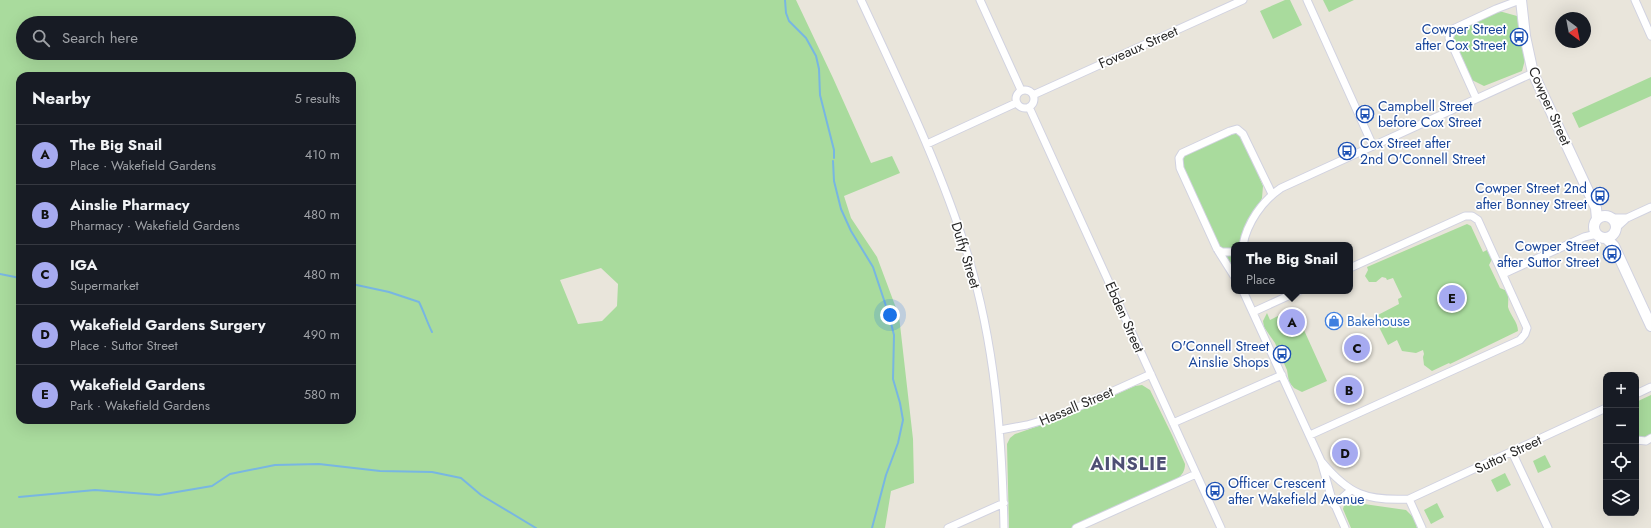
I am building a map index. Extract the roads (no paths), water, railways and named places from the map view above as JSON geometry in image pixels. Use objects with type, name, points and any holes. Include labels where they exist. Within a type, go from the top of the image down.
[{"type":"street","name":"Duffy Street","points":[[861,0],[927,144],[968,257],[980,300],[993,374],[1000,430],[1004,484],[1004,528]]},
{"type":"street","points":[[980,0],[1021,90]]},
{"type":"street","name":"Foveaux Street","points":[[1033,95],[1243,0]]},
{"type":"street","points":[[1307,0],[1373,146]]},
{"type":"street","points":[[1476,98],[1449,38],[1453,29],[1496,9],[1521,0]]},
{"type":"street","name":"Cowper Street","points":[[1521,0],[1525,36],[1533,73],[1596,208],[1606,226]]},
{"type":"street","points":[[1635,0],[1651,36]]},
{"type":"street","points":[[1244,242],[1248,229],[1257,212],[1272,194],[1292,182],[1533,73]]},
{"type":"street","points":[[1016,103],[1017,94],[1021,90]]},
{"type":"street","points":[[1016,103],[1020,107],[1029,107],[1034,102],[1033,95],[1030,91],[1021,90]]},
{"type":"street","points":[[927,144],[1016,103]]},
{"type":"street","name":"Ebden Street","points":[[1029,107],[1221,528]]},
{"type":"street","points":[[1231,271],[1217,249],[1180,168],[1179,158],[1182,153],[1237,129],[1243,134],[1272,194]]},
{"type":"street","points":[[1503,274],[1606,226],[1651,207]]},
{"type":"street","points":[[1310,435],[1520,340],[1525,334],[1527,328],[1478,220],[1472,216],[1465,216],[1353,267]]},
{"type":"street","points":[[1606,226],[1651,326]]},
{"type":"street","points":[[1217,249],[1222,252],[1231,252]]},
{"type":"street","points":[[1245,294],[1310,435],[1321,461],[1334,505],[1345,528]]},
{"type":"street","points":[[1253,312],[1292,294]]},
{"type":"street","name":"Hassall Street","points":[[1000,430],[1027,425],[1058,416],[1151,374]]},
{"type":"street","points":[[1173,423],[1282,375]]},
{"type":"street","points":[[1639,393],[1651,387]]},
{"type":"street","name":"Suttor Street","points":[[1321,461],[1335,478],[1351,490],[1367,497],[1387,500],[1409,499],[1603,409]]},
{"type":"street","points":[[1639,440],[1646,441],[1651,438]]},
{"type":"street","points":[[1512,452],[1548,528]]},
{"type":"street","points":[[1076,528],[1196,474]]},
{"type":"street","points":[[1334,505],[1351,490]]},
{"type":"street","points":[[1409,499],[1422,528]]},
{"type":"street","points":[[948,528],[1004,503]]},
{"type":"waterway","points":[[785,0],[786,13],[789,21],[806,38],[816,56],[819,69],[820,95],[834,150],[834,158]]},
{"type":"waterway","points":[[833,161],[834,181],[841,209],[851,231],[873,267],[894,335],[893,379],[903,420],[898,443],[886,475],[872,528]]},
{"type":"waterway","points":[[0,274],[16,277]]},
{"type":"waterway","points":[[356,285],[389,292],[419,302],[432,332]]},
{"type":"waterway","points":[[19,497],[95,490],[159,495],[212,486],[230,474],[275,465],[319,464],[380,471],[432,472],[461,478],[481,495],[536,528]]},
{"type":"place","name":"Cowper Street after Cox Street","points":[[1519,37]]},
{"type":"place","name":"Campbell Street before Cox Street","points":[[1365,114]]},
{"type":"place","name":"Cox Street after 2nd O'Connell Street","points":[[1347,151]]},
{"type":"place","name":"Cowper Street 2nd after Bonney Street","points":[[1600,196]]},
{"type":"place","name":"Cowper Street after Suttor Street","points":[[1612,254]]},
{"type":"place","name":"Wakefield Gardens","points":[[1452,298]]},
{"type":"place","name":"Bakehouse","points":[[1334,321]]},
{"type":"place","name":"The Big Snail","points":[[1292,322]]},
{"type":"place","name":"IGA","points":[[1357,348]]},
{"type":"place","name":"O'Connell Street Ainslie Shops","points":[[1282,354]]},
{"type":"place","name":"Ainslie Pharmacy","points":[[1349,390]]},
{"type":"place","name":"Wakefield Gardens Surgery","points":[[1345,453]]},
{"type":"place","name":"Officer Crescent after Wakefield Avenue","points":[[1215,491]]},
{"type":"district","name":"AINSLIE","points":[[1129,464]]}]
